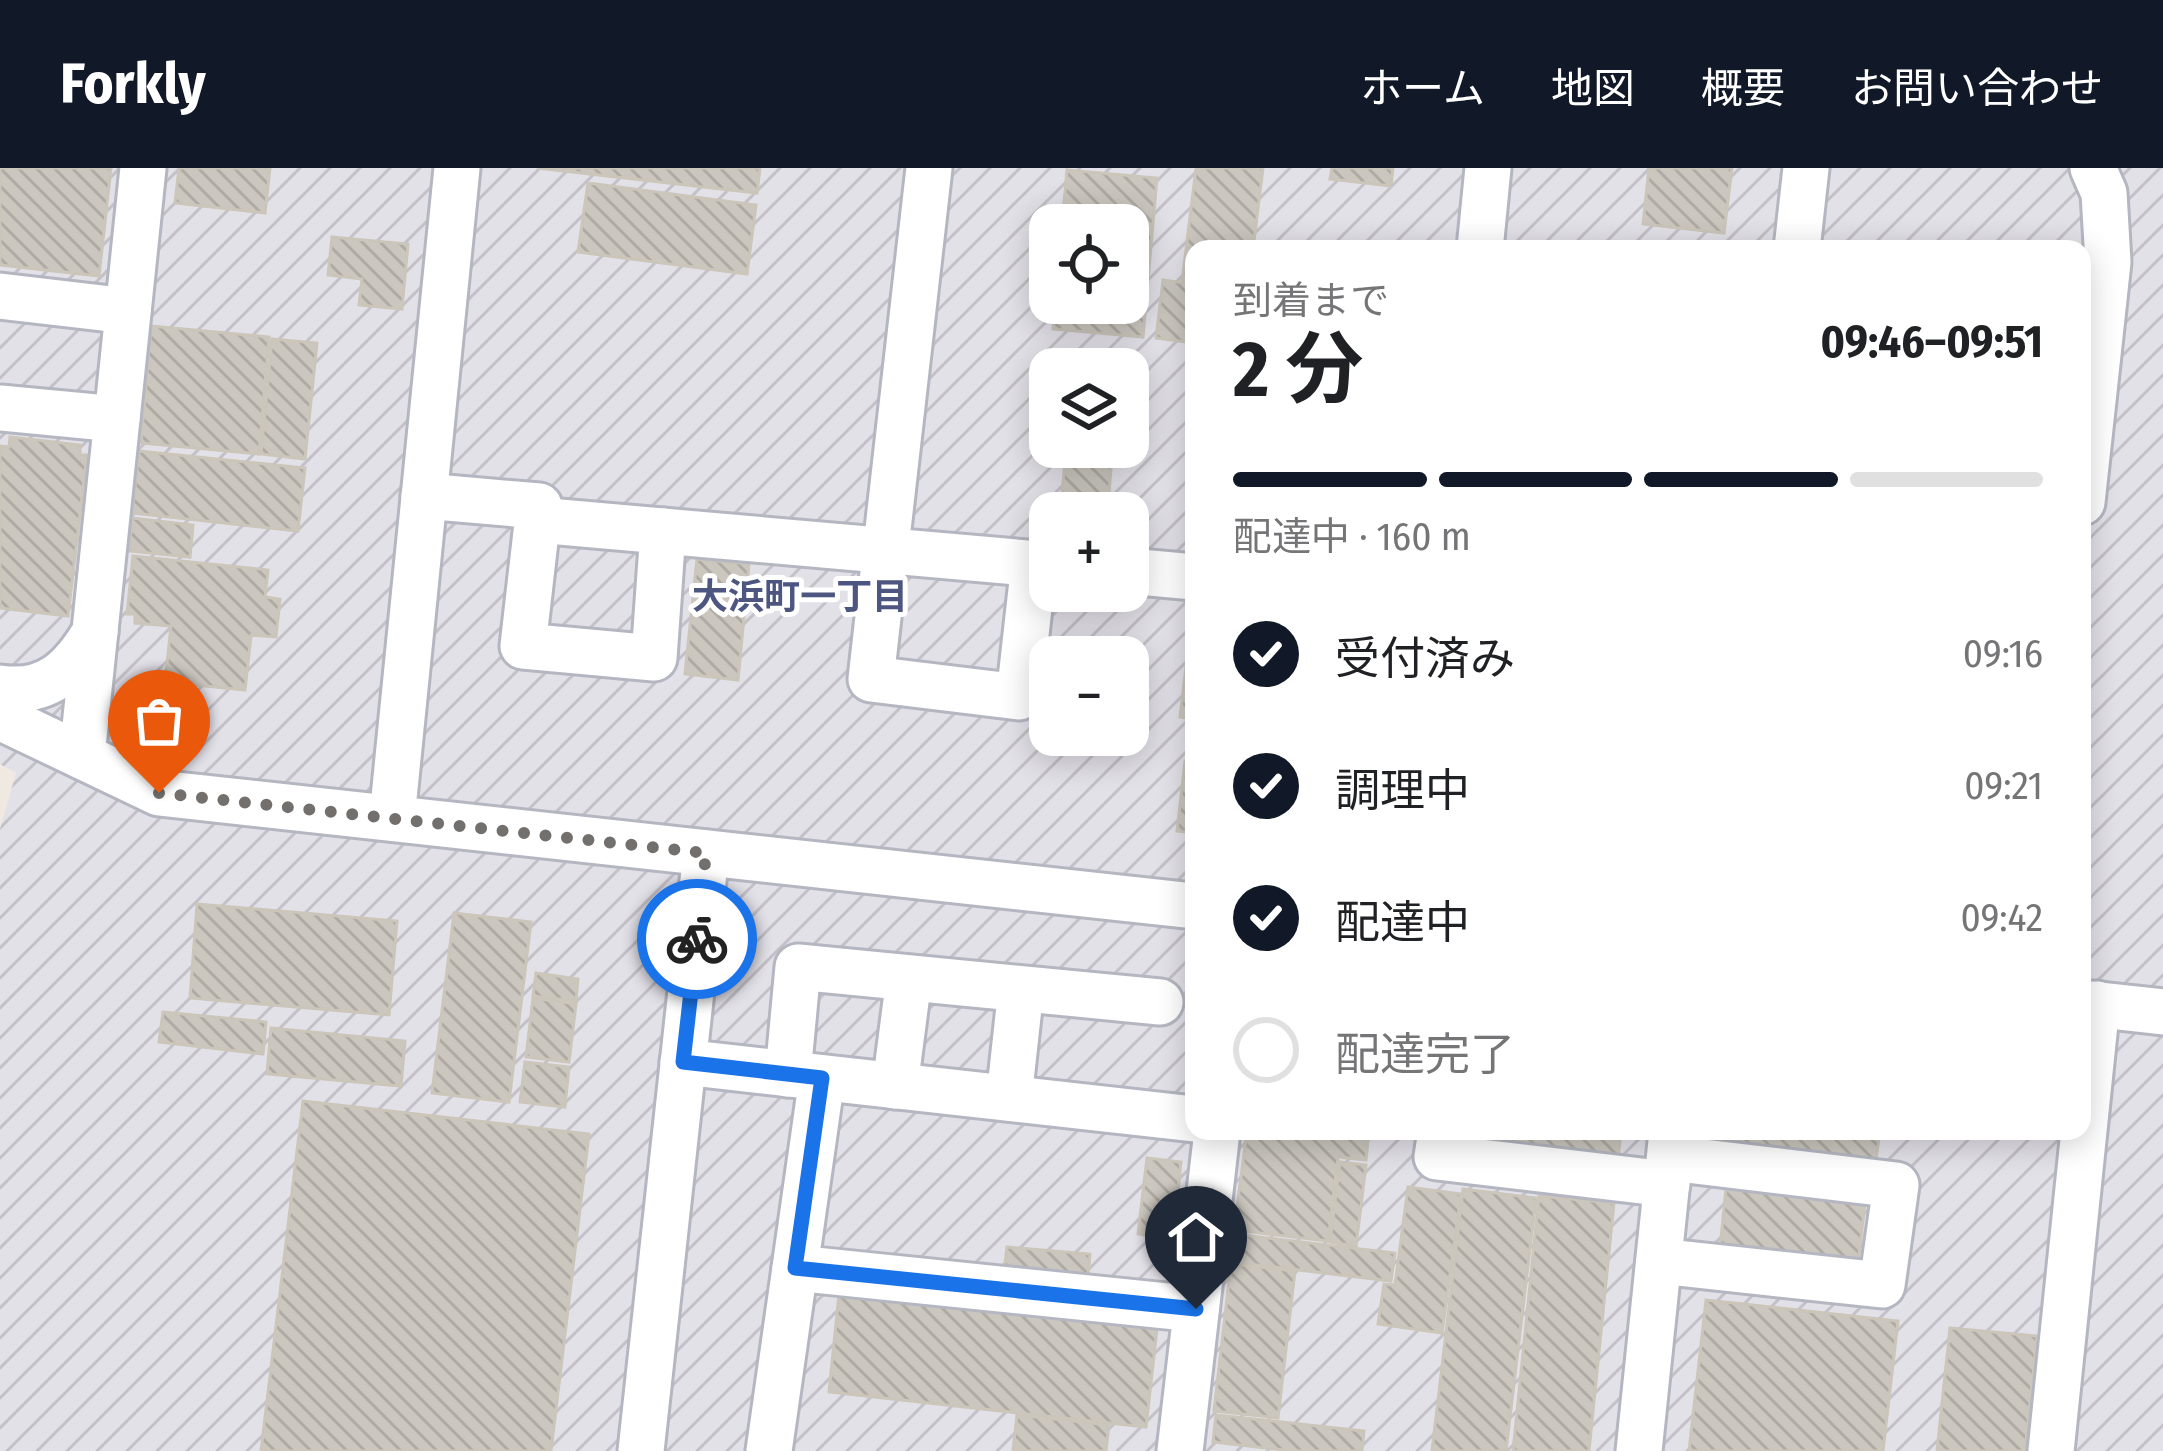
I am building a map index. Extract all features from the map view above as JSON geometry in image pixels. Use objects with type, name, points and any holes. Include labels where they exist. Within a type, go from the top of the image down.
[{"type":"lane","points":[[82,756],[143,168]]},
{"type":"lane","points":[[392,818],[457,168]]},
{"type":"lane","points":[[929,168],[871,679],[1018,697],[1033,612]]},
{"type":"lane","points":[[1481,240],[1488,168]]},
{"type":"lane","points":[[1797,240],[1806,168]]},
{"type":"lane","points":[[2091,419],[2108,262],[2104,193],[2093,168]]},
{"type":"lane","points":[[0,296],[128,311]]},
{"type":"lane","points":[[0,408],[117,419]]},
{"type":"lane","points":[[424,496],[539,506],[523,646],[654,658],[663,531]]},
{"type":"lane","points":[[537,520],[1029,563]]},
{"type":"lane","points":[[1149,574],[1185,576]]},
{"type":"lane","points":[[0,688],[43,685],[76,663],[95,632]]},
{"type":"lane","points":[[0,717],[159,793],[1185,905]]},
{"type":"lane","points":[[640,1451],[706,853]]},
{"type":"lane","points":[[769,1451],[795,1268],[805,1076],[798,967],[1160,1002]]},
{"type":"lane","points":[[895,1086],[909,978]]},
{"type":"lane","points":[[1009,1098],[1021,988]]},
{"type":"lane","points":[[2091,1004],[2163,1012]]},
{"type":"lane","points":[[683,1062],[1185,1118]]},
{"type":"lane","points":[[1180,1451],[1216,1140]]},
{"type":"lane","points":[[1440,1140],[1437,1157],[1670,1158],[1896,1185],[1882,1286],[1659,1261]]},
{"type":"lane","points":[[2050,1451],[2078,1140]]},
{"type":"lane","points":[[1639,1451],[1670,1158]]},
{"type":"lane","points":[[795,1268],[1196,1309]]},
{"type":"shaded area","points":[[0,168],[2163,168],[2163,1451],[0,1451],[0,829],[16,773],[0,764]]},
{"type":"building","points":[[0,168],[111,168],[99,276],[0,265]]},
{"type":"building","points":[[179,168],[270,168],[265,213],[175,203]]},
{"type":"building","points":[[537,168],[760,168],[757,193]]},
{"type":"building","points":[[1196,168],[1263,168],[1254,240],[1187,240]]},
{"type":"building","points":[[1332,168],[1393,168],[1391,186],[1330,179]]},
{"type":"building","points":[[1649,168],[1732,168],[1724,233],[1643,224]]},
{"type":"building","points":[[1067,170],[1157,178],[1149,269],[1149,204],[1064,204]]},
{"type":"building","points":[[588,183],[756,205],[747,274],[578,252]]},
{"type":"building","points":[[332,237],[408,244],[402,309],[359,305],[362,279],[328,275]]},
{"type":"building","points":[[1163,280],[1185,283],[1185,342],[1156,338]]},
{"type":"building","points":[[1053,324],[1144,324],[1143,337],[1053,329]]},
{"type":"building","points":[[151,326],[269,337],[259,454],[141,443]]},
{"type":"building","points":[[272,339],[317,343],[305,459],[261,454]]},
{"type":"building","points":[[10,437],[80,445],[80,455],[87,455],[68,616],[0,608],[0,446],[9,447]]},
{"type":"building","points":[[139,451],[305,468],[298,531],[132,513]]},
{"type":"building","points":[[1064,468],[1111,468],[1109,492],[1062,492]]},
{"type":"building","points":[[132,518],[193,525],[190,557],[129,551]]},
{"type":"building","points":[[133,556],[268,570],[265,597],[280,599],[276,637],[251,635],[245,690],[165,682],[171,626],[135,623],[135,614],[127,614]]},
{"type":"building","points":[[697,559],[749,564],[738,680],[685,674]]},
{"type":"building","points":[[1185,675],[1185,718],[1180,717]]},
{"type":"building","points":[[1185,761],[1185,832],[1177,831]]},
{"type":"building","points":[[197,904],[397,921],[389,1015],[190,998]]},
{"type":"building","points":[[454,913],[531,922],[509,1102],[432,1093]]},
{"type":"building","points":[[536,973],[578,979],[576,1001],[533,996]]},
{"type":"building","points":[[533,998],[576,1004],[569,1062],[526,1057]]},
{"type":"building","points":[[163,1012],[266,1022],[263,1054],[159,1042]]},
{"type":"building","points":[[271,1028],[405,1041],[401,1086],[267,1074]]},
{"type":"building","points":[[525,1062],[569,1067],[565,1107],[520,1102]]},
{"type":"building","points":[[303,1101],[589,1134],[551,1451],[261,1451]]},
{"type":"building","points":[[1246,1140],[1368,1140],[1366,1160],[1338,1157],[1328,1241],[1234,1230]]},
{"type":"building","points":[[1470,1140],[1620,1140],[1618,1161]]},
{"type":"building","points":[[1732,1140],[1879,1140],[1875,1167],[1731,1150]]},
{"type":"building","points":[[1147,1158],[1181,1162],[1173,1238],[1138,1234]]},
{"type":"building","points":[[1340,1162],[1366,1165],[1356,1246],[1330,1242]]},
{"type":"building","points":[[1408,1187],[1461,1194],[1442,1333],[1378,1324],[1384,1284],[1395,1285]]},
{"type":"building","points":[[1726,1188],[1865,1203],[1858,1263],[1720,1249]]},
{"type":"building","points":[[1463,1189],[1536,1198],[1506,1451],[1432,1451]]},
{"type":"building","points":[[1539,1196],[1614,1203],[1589,1451],[1513,1451]]},
{"type":"building","points":[[1235,1234],[1395,1253],[1391,1281],[1231,1262]]},
{"type":"building","points":[[1007,1247],[1090,1254],[1088,1278],[1004,1271]]},
{"type":"building","points":[[1231,1264],[1295,1271],[1278,1418],[1214,1411]]},
{"type":"building","points":[[839,1294],[1157,1329],[1146,1427],[829,1392]]},
{"type":"building","points":[[1706,1300],[1898,1321],[1883,1451],[1689,1451]]},
{"type":"building","points":[[1950,1328],[2037,1336],[2025,1451],[1937,1451]]},
{"type":"building","points":[[1017,1415],[1109,1425],[1106,1451],[1013,1451]]},
{"type":"building","points":[[1216,1415],[1364,1431],[1362,1451],[1293,1451],[1213,1442]]},
{"type":"way so far","points":[[159,793],[706,853],[697,939]]},
{"type":"district","name":"大浜町一丁目","points":[[800,597]]},
{"type":"route","points":[[697,939],[683,1062],[822,1078],[795,1268],[1196,1309]]}]
